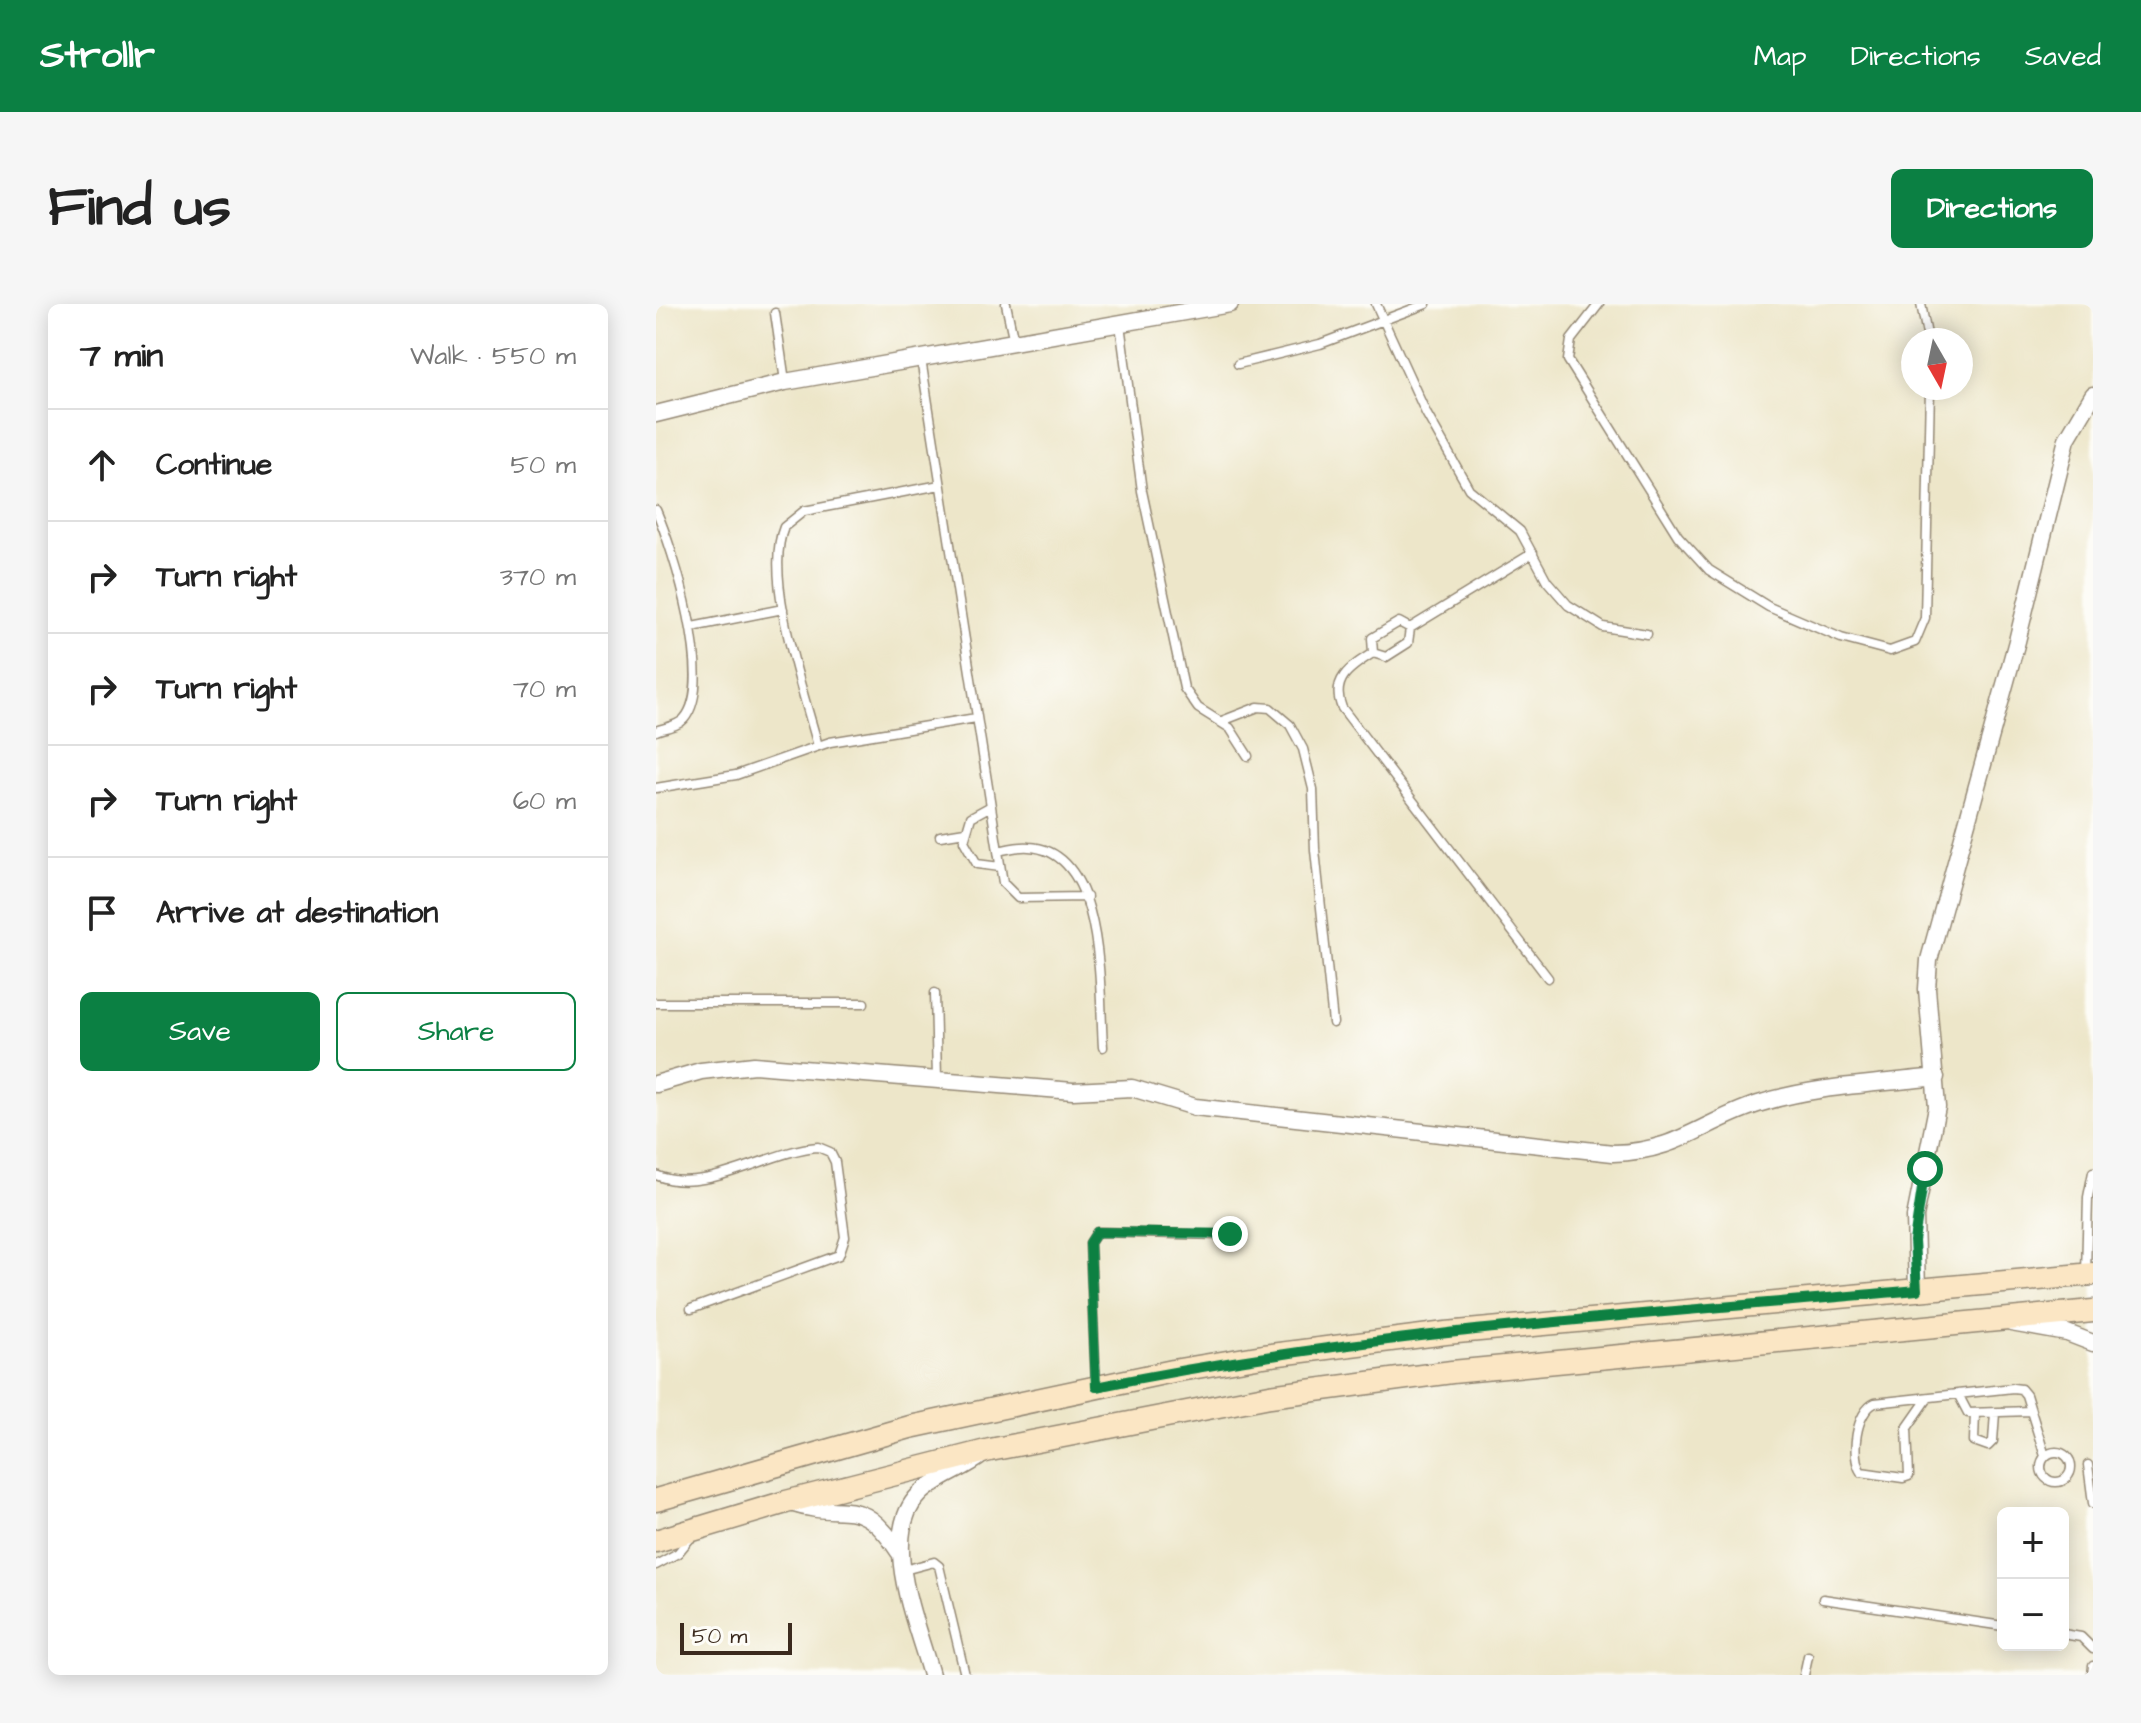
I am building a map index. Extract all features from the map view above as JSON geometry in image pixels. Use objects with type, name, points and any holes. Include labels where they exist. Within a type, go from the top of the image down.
[{"type":"street","points":[[656,414],[785,382],[1230,304]]},
{"type":"street","points":[[1917,1290],[1915,1217],[1936,1122],[1936,1077],[1927,989],[1932,945],[2017,641],[2067,439],[2093,395]]},
{"type":"street","points":[[656,1084],[701,1071],[754,1065],[1073,1091],[1132,1088],[1195,1107],[1613,1153],[1666,1146],[1743,1109],[1774,1099],[1936,1077]]},
{"type":"street","points":[[656,1500],[895,1431],[1096,1387],[1263,1356],[1385,1339],[2089,1274]]},
{"type":"street","points":[[656,1541],[786,1502],[990,1450],[1196,1409],[1376,1381],[2093,1311]]},
{"type":"street","points":[[1994,1319],[2067,1333],[2093,1343]]},
{"type":"street","points":[[931,1675],[902,1562],[902,1522],[913,1502],[930,1486],[990,1450]]},
{"type":"street","points":[[786,1502],[811,1508],[859,1511],[881,1526],[902,1562]]},
{"type":"lane","points":[[1006,304],[1014,343]]},
{"type":"lane","points":[[1376,304],[1459,476],[1478,498],[1512,522],[1552,588],[1579,614],[1603,627],[1647,634]]},
{"type":"lane","points":[[1238,364],[1320,344],[1426,304]]},
{"type":"lane","points":[[1599,304],[1571,340],[1568,360],[1687,549],[1721,580],[1793,619],[1841,638],[1890,651],[1915,642],[1925,618],[1930,400]]},
{"type":"lane","points":[[1921,304],[1926,328]]},
{"type":"lane","points":[[775,313],[785,382]]},
{"type":"lane","points":[[1120,324],[1142,491],[1184,688],[1198,708],[1222,721],[1248,756]]},
{"type":"lane","points":[[921,359],[976,718],[1006,890],[1018,898],[1087,897]]},
{"type":"lane","points":[[818,746],[783,609],[780,542],[784,527],[804,511],[940,485]]},
{"type":"lane","points":[[656,510],[683,587],[692,627],[694,662],[689,709],[678,724],[656,731]]},
{"type":"lane","points":[[1410,628],[1533,553]]},
{"type":"lane","points":[[692,627],[783,609]]},
{"type":"lane","points":[[1373,653],[1370,641],[1375,635],[1395,622],[1404,622],[1410,628]]},
{"type":"lane","points":[[1373,653],[1386,657],[1408,643],[1410,628]]},
{"type":"lane","points":[[1373,653],[1344,674],[1338,687],[1342,708],[1548,978]]},
{"type":"lane","points":[[1222,721],[1258,707],[1270,708],[1290,725],[1303,749],[1313,789],[1333,1023]]},
{"type":"lane","points":[[656,788],[736,775],[818,746],[976,718]]},
{"type":"lane","points":[[991,806],[971,817],[965,832],[971,858],[984,867],[1000,867]]},
{"type":"lane","points":[[940,836],[965,832]]},
{"type":"lane","points":[[998,851],[1029,847],[1053,855],[1072,873],[1087,897],[1094,923],[1103,1047]]},
{"type":"lane","points":[[935,993],[937,1080]]},
{"type":"lane","points":[[656,1003],[864,1003]]},
{"type":"lane","points":[[656,1175],[671,1181],[693,1181],[812,1147],[830,1152],[835,1162],[845,1237],[839,1255],[691,1309]]},
{"type":"lane","points":[[2089,1274],[2092,1177]]},
{"type":"lane","points":[[1096,1387],[1090,1243],[1097,1232],[1220,1235],[1230,1234],[1237,1224]]},
{"type":"lane","points":[[1928,1398],[1907,1428],[1909,1476],[1903,1478],[1861,1472],[1856,1464],[1860,1420],[1865,1409],[1875,1403],[2017,1388],[2024,1392],[2045,1456],[2041,1473],[2049,1481],[2067,1478],[2071,1467]]},
{"type":"lane","points":[[1958,1394],[1964,1410],[1975,1413],[2031,1411]]},
{"type":"lane","points":[[1975,1413],[1974,1441],[1988,1446],[1993,1441],[1995,1413]]},
{"type":"lane","points":[[2045,1456],[2062,1453],[2071,1467]]},
{"type":"lane","points":[[2071,1467],[2090,1465],[2093,1503]]},
{"type":"lane","points":[[656,1565],[678,1553],[697,1528]]},
{"type":"lane","points":[[902,1562],[934,1562],[939,1566],[965,1675]]},
{"type":"lane","points":[[1823,1599],[1997,1625]]},
{"type":"lane","points":[[2069,1635],[2081,1637],[2093,1649]]},
{"type":"lane","points":[[1804,1675],[1808,1656]]},
{"type":"lane","points":[[2092,1675],[2093,1666]]},
{"type":"route","points":[[1230,1234],[1097,1232],[1090,1243],[1096,1387],[1263,1356],[1385,1339],[1917,1290],[1915,1217],[1925,1169]]}]
